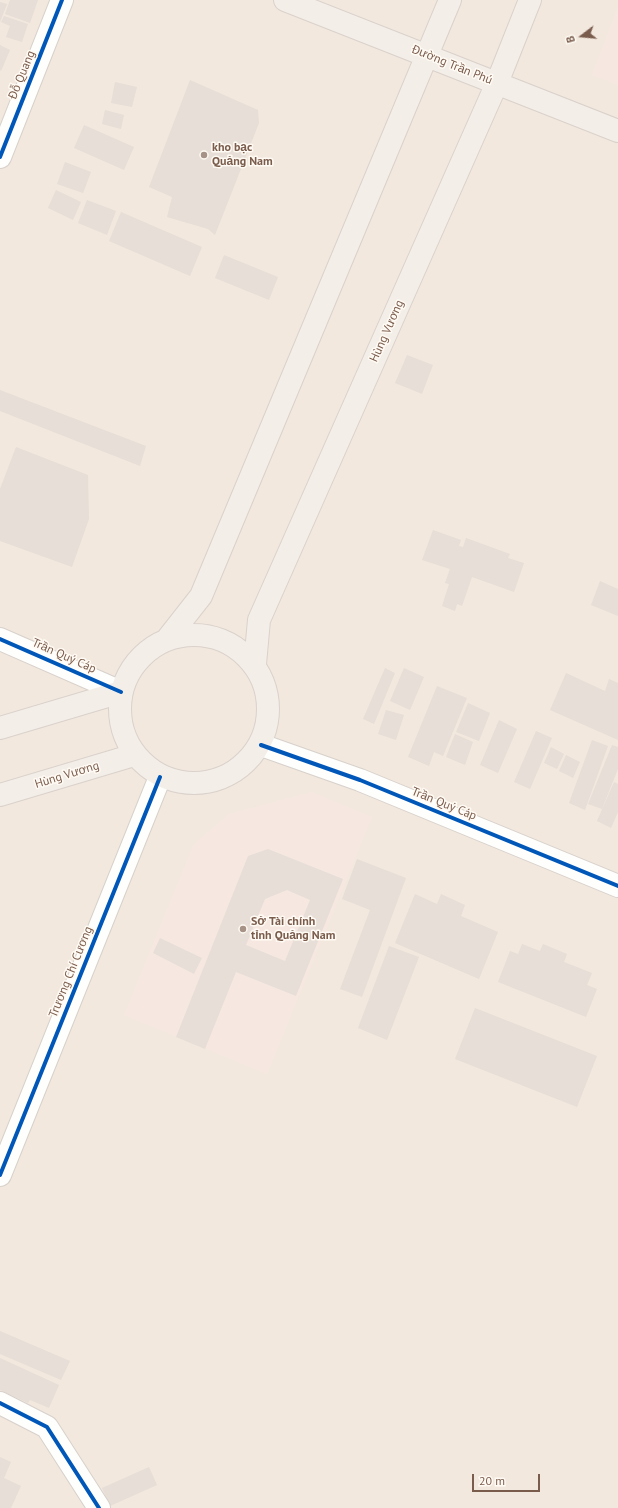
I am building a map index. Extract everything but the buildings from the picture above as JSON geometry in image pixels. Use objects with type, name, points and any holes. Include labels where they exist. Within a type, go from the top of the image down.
[{"type":"main road","name":"Đường Trần Phú","points":[[285,0],[618,131]]},
{"type":"main road","points":[[168,638],[200,634],[218,639],[231,643],[255,664],[267,690],[269,718],[261,745],[235,773],[198,785],[160,777],[134,755],[120,725],[121,692],[138,659],[168,638],[201,596],[428,56],[450,0]]},
{"type":"main road","name":"Hùng Vương","points":[[255,664],[259,620],[497,83],[530,0]]},
{"type":"main road","points":[[0,728],[121,692]]},
{"type":"main road","name":"Hùng Vương","points":[[0,795],[134,755]]},
{"type":"street","name":"Đỗ Quang","points":[[1,149],[62,0]]},
{"type":"street","name":"Trần Quý Cáp","points":[[0,639],[121,692]]},
{"type":"street","name":"Trần Quý Cáp","points":[[261,745],[360,780],[618,886]]},
{"type":"street","name":"Trương Chí Cương","points":[[0,1175],[160,777]]},
{"type":"street","points":[[0,1403],[47,1427],[99,1508]]},
{"type":"shaded area","points":[[0,0],[618,0],[618,1508],[0,1508]]},
{"type":"shaded area","points":[[618,7],[618,85],[592,75]]},
{"type":"shaded area","name":"Sở Tài chính tỉnh Quảng Nam","points":[[312,792],[372,817],[267,1074],[124,1015],[194,844],[229,814]]},
{"type":"cycle path","points":[[0,157],[62,0]]},
{"type":"cycle path","points":[[0,639],[121,692]]},
{"type":"cycle path","points":[[261,745],[360,780],[618,886]]},
{"type":"cycle path","points":[[0,1175],[160,777]]},
{"type":"cycle path","points":[[0,1403],[47,1427],[99,1508]]},
{"type":"place","name":"kho bạc Quảng Nam","points":[[204,155]]},
{"type":"place","name":"Sở Tài chính tỉnh Quảng Nam","points":[[243,929]]}]
